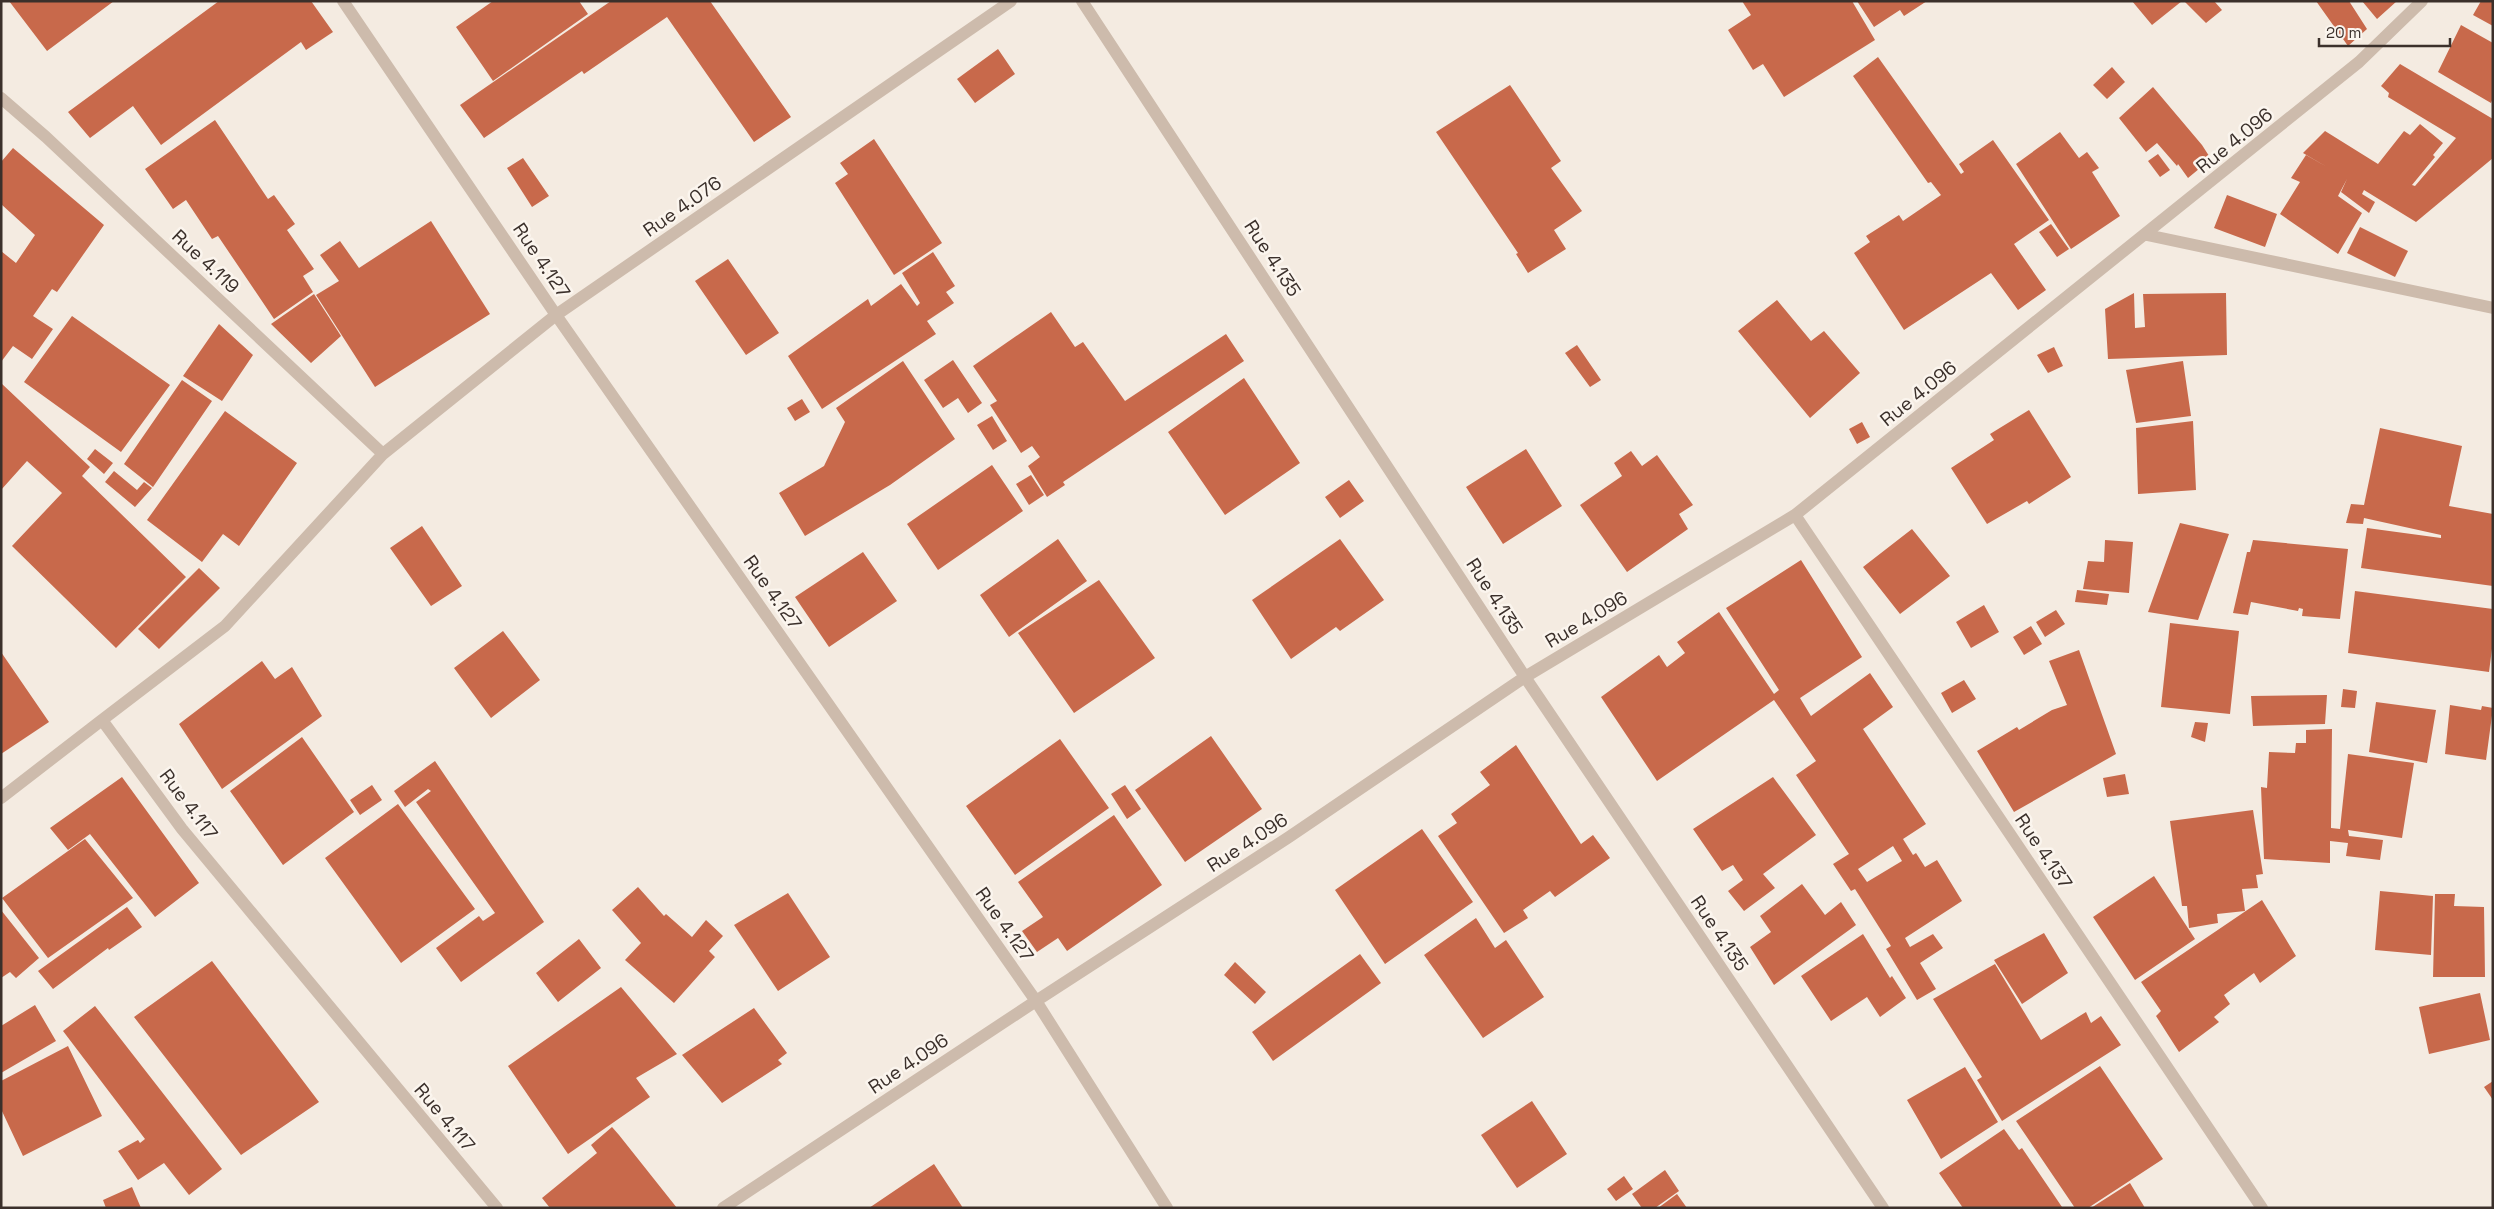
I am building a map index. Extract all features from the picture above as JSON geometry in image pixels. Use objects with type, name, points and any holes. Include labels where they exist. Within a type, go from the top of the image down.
[{"type":"street","name":"Rue 4.127","points":[[343,1],[556,315],[1036,1001],[1167,1208]]},
{"type":"street","name":"Rue 4.076","points":[[383,454],[556,315],[1011,1]]},
{"type":"street","name":"Rue 4.135","points":[[1082,1],[1525,677],[1877,1205]]},
{"type":"street","name":"Rue 4.096","points":[[723,1208],[1036,1001],[1289,837],[1525,677],[1795,515],[2147,235],[2360,62],[2422,1]]},
{"type":"street","name":"Rue 4.119","points":[[1,98],[46,137],[383,454]]},
{"type":"street","points":[[2147,235],[2493,308]]},
{"type":"street","points":[[1,798],[225,626],[383,454]]},
{"type":"street","name":"Rue 4.137","points":[[1795,515],[2262,1208]]},
{"type":"street","name":"Rue 4.117","points":[[102,720],[182,829],[496,1208]]},
{"type":"building","points":[[9,1],[114,1],[47,51]]},
{"type":"building","points":[[219,1],[311,1],[333,32],[306,50],[301,42],[161,145],[133,106],[90,138],[68,112]]},
{"type":"building","points":[[493,1],[579,1],[588,14],[493,81],[456,27]]},
{"type":"building","points":[[611,1],[710,1],[791,117],[754,142],[667,17],[584,74],[582,71],[484,138],[460,105]]},
{"type":"building","points":[[1742,1],[1852,1],[1875,40],[1784,97],[1763,64],[1753,70],[1728,30],[1751,15]]},
{"type":"building","points":[[1857,1],[1927,1],[1904,16],[1900,10],[1874,27]]},
{"type":"building","points":[[2132,1],[2182,1],[2152,25]]},
{"type":"building","points":[[2184,1],[2214,1],[2222,10],[2206,23]]},
{"type":"building","points":[[2316,1],[2349,1],[2367,29],[2348,46]]},
{"type":"building","points":[[2362,1],[2397,1],[2377,19]]},
{"type":"building","points":[[2481,1],[2493,1],[2493,26],[2473,15]]},
{"type":"building","points":[[2461,25],[2493,43],[2493,98],[2491,103],[2438,72]]},
{"type":"building","points":[[998,49],[1015,74],[975,103],[957,79]]},
{"type":"building","points":[[1878,57],[1961,174],[1964,172],[1959,164],[1993,140],[2049,220],[2014,244],[2046,290],[2018,310],[1991,273],[1904,330],[1854,253],[1870,242],[1866,236],[1899,215],[1903,221],[1941,195],[1931,182],[1928,183],[1853,76]]},
{"type":"building","points":[[2400,64],[2493,119],[2493,158],[2416,222],[2364,190],[2362,194],[2375,202],[2369,213],[2341,192],[2347,179],[2338,196],[2362,213],[2338,254],[2280,214],[2300,182],[2291,178],[2306,155],[2327,167],[2303,153],[2325,131],[2378,164],[2404,131],[2410,135],[2420,124],[2443,143],[2433,155],[2435,157],[2412,185],[2415,186],[2456,138],[2388,97],[2389,93],[2381,86]]},
{"type":"building","points":[[2112,67],[2125,82],[2107,99],[2093,85]]},
{"type":"building","points":[[1510,85],[1561,161],[1551,168],[1582,211],[1554,230],[1566,249],[1528,273],[1516,254],[1518,253],[1436,132]]},
{"type":"building","points":[[2153,87],[2202,145],[2211,159],[2188,178],[2178,164],[2177,166],[2157,143],[2146,152],[2119,118]]},
{"type":"building","points":[[215,120],[268,199],[274,195],[295,224],[287,230],[314,269],[303,276],[313,292],[274,319],[218,236],[212,239],[186,200],[173,209],[145,169]]},
{"type":"building","points":[[2060,132],[2079,158],[2087,152],[2099,168],[2092,172],[2120,216],[2071,249],[2016,164]]},
{"type":"building","points":[[874,139],[942,243],[894,275],[835,183],[848,174],[840,163]]},
{"type":"building","points":[[13,148],[104,225],[57,292],[52,289],[33,316],[53,329],[32,359],[13,346],[1,362],[1,251],[16,263],[35,235],[1,204],[1,162]]},
{"type":"building","points":[[2158,154],[2170,170],[2160,177],[2148,161]]},
{"type":"building","points":[[523,158],[549,196],[532,207],[507,168]]},
{"type":"building","points":[[2227,195],[2277,214],[2265,247],[2214,228]]},
{"type":"building","points":[[431,221],[490,314],[375,387],[316,295],[339,281],[320,255],[340,241],[359,268]]},
{"type":"building","points":[[2051,224],[2069,249],[2057,257],[2039,232]]},
{"type":"building","points":[[2360,227],[2408,251],[2395,277],[2347,253]]},
{"type":"building","points":[[933,252],[955,286],[946,292],[954,303],[927,321],[936,334],[822,409],[788,356],[868,299],[871,306],[901,284],[917,306],[920,303],[902,273]]},
{"type":"building","points":[[728,259],[779,333],[746,355],[695,281]]},
{"type":"building","points":[[2134,293],[2135,328],[2145,327],[2143,294],[2226,293],[2227,355],[2108,359],[2105,309]]},
{"type":"building","points":[[314,294],[341,336],[311,363],[271,324]]},
{"type":"building","points":[[1777,300],[1811,341],[1824,331],[1860,373],[1810,418],[1738,331]]},
{"type":"building","points":[[1051,312],[1075,347],[1083,342],[1125,401],[1226,334],[1244,361],[1063,482],[1065,485],[1047,497],[1028,466],[1040,457],[1032,446],[1021,453],[990,405],[997,401],[973,366]]},
{"type":"building","points":[[72,316],[170,385],[121,452],[24,382]]},
{"type":"building","points":[[219,324],[253,355],[222,401],[183,376]]},
{"type":"building","points":[[1577,345],[1601,380],[1590,387],[1565,353]]},
{"type":"building","points":[[2054,347],[2063,366],[2048,373],[2037,355]]},
{"type":"building","points":[[953,360],[982,403],[968,413],[958,398],[943,408],[924,380]]},
{"type":"building","points":[[903,361],[955,439],[890,485],[805,536],[779,493],[824,466],[845,422],[836,408]]},
{"type":"building","points":[[2183,361],[2191,416],[2136,423],[2126,370]]},
{"type":"building","points":[[1244,378],[1300,463],[1225,515],[1168,432]]},
{"type":"building","points":[[182,380],[212,401],[153,487],[124,464]]},
{"type":"building","points":[[1,383],[90,467],[82,476],[186,577],[116,648],[12,546],[62,493],[27,461],[1,490]]},
{"type":"building","points":[[802,399],[810,412],[795,421],[787,408]]},
{"type":"building","points":[[2029,410],[2071,477],[2029,504],[2027,501],[1987,524],[1951,468],[1994,440],[1990,434]]},
{"type":"building","points":[[225,411],[297,463],[239,546],[223,534],[202,562],[147,520]]},
{"type":"building","points":[[992,416],[1007,441],[993,450],[977,425]]},
{"type":"building","points":[[2193,421],[2196,490],[2138,494],[2136,428]]},
{"type":"building","points":[[1862,422],[1870,437],[1857,444],[1849,429]]},
{"type":"building","points":[[2380,428],[2462,446],[2449,506],[2493,514],[2493,586],[2361,568],[2367,528],[2441,538],[2441,535],[2364,518],[2363,524],[2346,523],[2351,504],[2364,505]]},
{"type":"building","points":[[95,449],[113,463],[104,474],[87,459]]},
{"type":"building","points":[[1526,449],[1562,506],[1503,544],[1466,487]]},
{"type":"building","points":[[1631,451],[1642,466],[1657,455],[1693,505],[1679,514],[1688,529],[1627,572],[1580,505],[1622,476],[1614,463]]},
{"type":"building","points":[[992,465],[1023,511],[938,570],[907,524]]},
{"type":"building","points":[[114,471],[137,490],[144,482],[152,488],[135,507],[105,482]]},
{"type":"building","points":[[1031,475],[1044,495],[1029,505],[1016,484]]},
{"type":"building","points":[[1349,480],[1364,501],[1340,518],[1325,497]]},
{"type":"building","points":[[2180,523],[2229,534],[2198,620],[2148,612]]},
{"type":"building","points":[[422,526],[462,586],[431,606],[390,548]]},
{"type":"building","points":[[1912,529],[1950,576],[1900,614],[1863,567]]},
{"type":"building","points":[[1058,539],[1087,581],[1009,637],[980,595]]},
{"type":"building","points":[[1340,539],[1384,600],[1340,631],[1336,627],[1291,659],[1252,600]]},
{"type":"building","points":[[2105,540],[2133,542],[2129,593],[2083,589],[2088,561],[2104,562]]},
{"type":"building","points":[[2253,540],[2348,549],[2340,619],[2302,616],[2303,609],[2299,608],[2298,611],[2251,602],[2248,615],[2233,613],[2247,552],[2250,552]]},
{"type":"building","points":[[863,552],[897,601],[829,647],[795,597]]},
{"type":"building","points":[[1801,560],[1862,657],[1800,698],[1811,716],[1870,673],[1893,707],[1863,729],[1926,824],[1903,839],[1913,855],[1916,853],[1925,867],[1937,860],[1962,901],[1905,938],[1910,947],[1933,934],[1943,948],[1920,963],[1936,989],[1917,1000],[1886,949],[1891,946],[1855,889],[1851,891],[1833,864],[1849,854],[1796,775],[1816,761],[1774,700],[1657,781],[1601,697],[1659,655],[1667,667],[1685,653],[1677,642],[1719,612],[1774,694],[1779,690],[1726,608]],"holes":[[[1893,846],[1902,861],[1867,882],[1858,869]]]},
{"type":"building","points":[[199,568],[220,588],[159,649],[138,629]]},
{"type":"building","points":[[1099,580],[1155,658],[1074,713],[1018,633]]},
{"type":"building","points":[[2077,590],[2109,594],[2107,605],[2075,602]]},
{"type":"building","points":[[2355,591],[2493,609],[2493,641],[2489,672],[2348,653]]},
{"type":"building","points":[[1984,605],[1999,632],[1971,648],[1956,622]]},
{"type":"building","points":[[2056,610],[2065,624],[2045,637],[2036,622]]},
{"type":"building","points":[[2170,623],[2239,631],[2230,714],[2161,707]]},
{"type":"building","points":[[2031,626],[2042,644],[2024,655],[2013,637]]},
{"type":"building","points":[[503,631],[540,680],[491,718],[454,668]]},
{"type":"building","points":[[2079,650],[2116,754],[2014,812],[1977,751],[2017,727],[2019,730],[2052,710],[2067,705],[2049,661]]},
{"type":"building","points":[[1,652],[49,722],[1,754]]},
{"type":"building","points":[[262,661],[275,679],[292,667],[322,716],[222,789],[179,724]]},
{"type":"building","points":[[1964,680],[1976,699],[1952,713],[1941,693]]},
{"type":"building","points":[[2343,689],[2357,691],[2355,708],[2341,707]]},
{"type":"building","points":[[2327,695],[2325,724],[2253,726],[2251,696]]},
{"type":"building","points":[[2376,702],[2436,710],[2427,763],[2369,752]]},
{"type":"building","points":[[2450,705],[2481,710],[2482,706],[2493,708],[2486,760],[2445,754]]},
{"type":"building","points":[[2195,722],[2208,723],[2205,742],[2191,737]]},
{"type":"building","points":[[2332,729],[2331,828],[2340,829],[2348,754],[2414,763],[2402,838],[2348,830],[2349,836],[2383,840],[2380,860],[2346,856],[2348,843],[2330,841],[2330,863],[2264,859],[2261,787],[2267,788],[2269,752],[2295,753],[2296,743],[2306,743],[2306,730]]},
{"type":"building","points":[[1211,736],[1262,809],[1185,862],[1135,790]]},
{"type":"building","points":[[302,737],[354,812],[283,865],[230,791]]},
{"type":"building","points":[[1060,739],[1109,808],[1015,875],[966,806]]},
{"type":"building","points":[[1516,745],[1581,844],[1593,835],[1610,858],[1555,897],[1550,891],[1523,910],[1528,918],[1504,933],[1438,836],[1457,823],[1451,814],[1490,785],[1480,772]]},
{"type":"building","points":[[435,761],[544,922],[461,982],[436,948],[479,916],[483,921],[495,913],[416,802],[431,791],[428,789],[405,807],[394,791]]},
{"type":"building","points":[[2125,774],[2129,794],[2107,797],[2103,778]]},
{"type":"building","points":[[122,777],[199,883],[155,917],[90,834],[68,850],[50,828]]},
{"type":"building","points":[[1773,777],[1816,835],[1763,874],[1775,888],[1744,911],[1728,891],[1743,880],[1733,865],[1722,871],[1693,829]]},
{"type":"building","points":[[372,785],[382,800],[360,815],[350,800]]},
{"type":"building","points":[[1125,785],[1141,809],[1127,819],[1111,794]]},
{"type":"building","points":[[398,804],[475,909],[401,963],[325,858]]},
{"type":"building","points":[[2253,810],[2263,874],[2256,875],[2258,888],[2242,889],[2245,911],[2217,914],[2218,923],[2189,928],[2187,906],[2182,906],[2170,821]]},
{"type":"building","points":[[1114,815],[1162,885],[1067,951],[1058,938],[1037,952],[1022,931],[1043,917],[1018,882]]},
{"type":"building","points":[[1422,829],[1473,902],[1385,964],[1335,890]]},
{"type":"building","points":[[85,839],[133,898],[48,958],[2,898]]},
{"type":"building","points":[[2154,876],[2195,939],[2135,980],[2093,917]]},
{"type":"building","points":[[1802,884],[1825,915],[1841,902],[1856,925],[1774,985],[1750,947],[1771,932],[1760,916]]},
{"type":"building","points":[[638,887],[664,916],[666,914],[692,937],[706,920],[723,936],[709,951],[715,957],[674,1003],[625,960],[641,943],[612,910]]},
{"type":"building","points":[[2380,891],[2433,896],[2431,955],[2375,950]]},
{"type":"building","points":[[788,893],[830,957],[778,991],[734,925]]},
{"type":"building","points":[[2435,894],[2455,894],[2454,906],[2484,907],[2485,977],[2433,977]]},
{"type":"building","points":[[2262,900],[2296,956],[2260,983],[2254,973],[2224,995],[2230,1004],[2214,1017],[2219,1022],[2179,1052],[2156,1016],[2161,1011],[2141,982]]},
{"type":"building","points":[[127,907],[142,927],[109,950],[108,948],[53,989],[38,971]]},
{"type":"building","points":[[1,910],[39,958],[16,978],[10,972],[1,978]]},
{"type":"building","points":[[1476,918],[1495,948],[1506,940],[1544,997],[1483,1038],[1424,955]]},
{"type":"building","points":[[2044,933],[2068,973],[2022,1004],[1994,960]]},
{"type":"building","points":[[1863,934],[1890,978],[1892,976],[1906,998],[1880,1017],[1867,997],[1831,1021],[1801,976]]},
{"type":"building","points":[[579,939],[601,968],[558,1002],[536,973]]},
{"type":"building","points":[[1360,954],[1381,983],[1273,1061],[1252,1032]]},
{"type":"building","points":[[212,961],[319,1102],[241,1155],[134,1017]]},
{"type":"building","points":[[1235,962],[1266,992],[1255,1004],[1224,975]]},
{"type":"building","points":[[1995,964],[2041,1040],[2086,1012],[2091,1023],[2101,1016],[2121,1045],[2002,1121],[1977,1080],[1982,1077],[1933,999]]},
{"type":"building","points":[[621,987],[677,1054],[636,1078],[650,1097],[568,1154],[508,1066]]},
{"type":"building","points":[[2480,993],[2490,1040],[2429,1054],[2419,1007]]},
{"type":"building","points":[[35,1005],[56,1041],[1,1073],[1,1026]]},
{"type":"building","points":[[95,1006],[222,1169],[189,1195],[164,1163],[138,1180],[118,1151],[138,1140],[140,1143],[145,1139],[63,1031]]},
{"type":"building","points":[[754,1008],[787,1053],[778,1060],[782,1064],[722,1103],[682,1055]]},
{"type":"building","points":[[68,1046],[102,1116],[23,1156],[1,1109],[1,1081]]},
{"type":"building","points":[[2100,1066],[2163,1159],[2088,1208],[2075,1208],[2016,1121]]},
{"type":"building","points":[[1965,1067],[1998,1122],[1941,1159],[1907,1100]]},
{"type":"building","points":[[2493,1081],[2493,1100],[2484,1087]]},
{"type":"building","points":[[1532,1101],[1567,1154],[1517,1188],[1481,1135]]},
{"type":"building","points":[[612,1127],[677,1208],[550,1208],[542,1198],[597,1153],[591,1145]]},
{"type":"building","points":[[2004,1129],[2019,1150],[2022,1148],[2062,1207],[1963,1208],[1939,1173]]},
{"type":"building","points":[[934,1164],[963,1208],[869,1208]]},
{"type":"building","points":[[1665,1170],[1679,1191],[1655,1208],[1642,1208],[1632,1194]]},
{"type":"building","points":[[1624,1176],[1633,1189],[1616,1201],[1607,1189]]},
{"type":"building","points":[[2130,1183],[2145,1208],[2091,1208]]},
{"type":"building","points":[[132,1187],[141,1208],[106,1208],[103,1200]]},
{"type":"building","points":[[1677,1194],[1687,1208],[1658,1208]]}]
